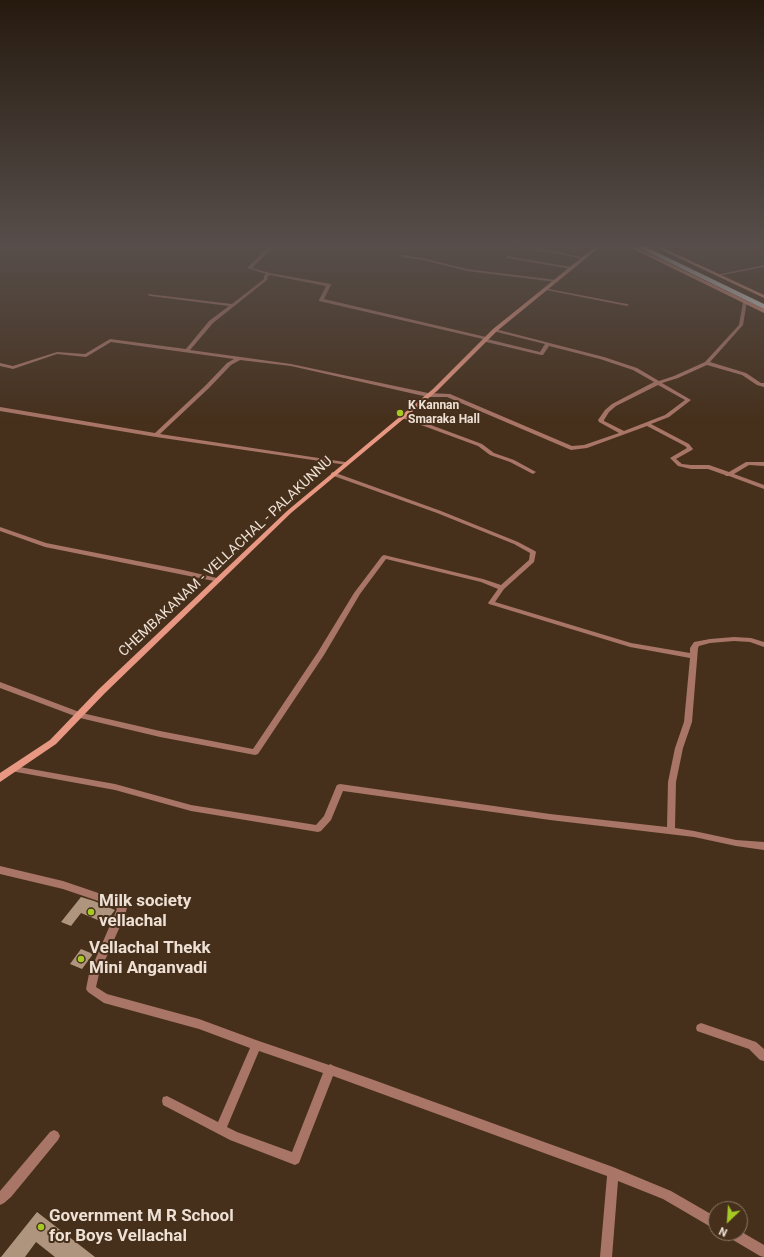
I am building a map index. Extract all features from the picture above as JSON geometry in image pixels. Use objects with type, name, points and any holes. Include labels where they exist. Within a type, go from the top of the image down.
[{"type":"main road","name":"CHEMBAKANAM - VELLACHAL - PALAKUNNU","points":[[0,778],[53,742],[179,617],[289,512],[442,384],[485,339],[527,305]]},
{"type":"main road","points":[[751,305],[764,311]]},
{"type":"street","points":[[187,351],[211,322],[232,305]]},
{"type":"street","points":[[341,305],[541,354],[548,343]]},
{"type":"street","points":[[624,433],[602,422],[601,420],[606,411],[614,405],[657,383],[676,377],[707,363],[741,325],[745,305]]},
{"type":"street","points":[[0,364],[13,368],[57,353],[86,356],[110,340],[291,365],[428,395],[448,395],[571,448],[585,447],[647,424],[666,416],[688,400],[628,367],[602,358],[495,330]]},
{"type":"street","points":[[156,435],[229,364],[239,358]]},
{"type":"street","points":[[707,363],[744,374],[759,384],[764,385]]},
{"type":"street","points":[[0,409],[345,464]]},
{"type":"street","points":[[404,417],[480,445],[492,454],[512,461],[533,472]]},
{"type":"street","points":[[647,424],[687,445],[690,449],[673,458],[680,465],[691,467],[709,467],[764,487]]},
{"type":"street","points":[[728,475],[748,463],[764,464]]},
{"type":"street","points":[[333,474],[439,512],[516,543],[533,552],[532,561],[502,588],[491,603],[630,645],[693,656]]},
{"type":"street","points":[[0,528],[45,545],[219,580]]},
{"type":"street","points":[[0,685],[80,715],[160,734],[255,752],[321,653],[357,593],[384,557],[483,581],[502,588]]},
{"type":"street","points":[[671,832],[672,782],[679,748],[688,722],[694,648],[697,644],[710,641],[751,640],[764,645]]},
{"type":"street","points":[[14,769],[115,787],[191,808],[318,829],[328,818],[340,787],[550,817],[694,834],[736,843],[764,846]]},
{"type":"street","points":[[0,870],[63,885],[116,903],[122,908],[94,974],[91,989],[104,998],[199,1024],[256,1045],[330,1069],[613,1173],[667,1195],[708,1219]]},
{"type":"street","points":[[701,1028],[752,1045],[764,1056]]},
{"type":"street","points":[[221,1129],[256,1045]]},
{"type":"street","points":[[167,1101],[234,1136],[295,1159],[330,1069]]},
{"type":"street","points":[[0,1199],[7,1193],[54,1136]]},
{"type":"street","points":[[606,1257],[613,1173]]},
{"type":"street","points":[[745,1241],[764,1252]]},
{"type":"building","name":"Milk society vellachal","points":[[81,897],[115,910],[105,923],[81,913],[71,926],[61,922]]},
{"type":"building","name":"Vellachal Thekk Mini Anganvadi","points":[[81,949],[93,954],[82,969],[70,964]]},
{"type":"building","name":"Government M R School for Boys Vellachal","points":[[37,1212],[95,1257],[55,1257],[36,1242],[25,1257],[1,1257]]},
{"type":"place","name":"K Kannan Smaraka Hall","points":[[400,413]]},
{"type":"place","name":"Milk society vellachal","points":[[91,912]]},
{"type":"place","name":"Vellachal Thekk Mini Anganvadi","points":[[81,959]]},
{"type":"place","name":"Government M R School for Boys Vellachal","points":[[41,1227]]}]
